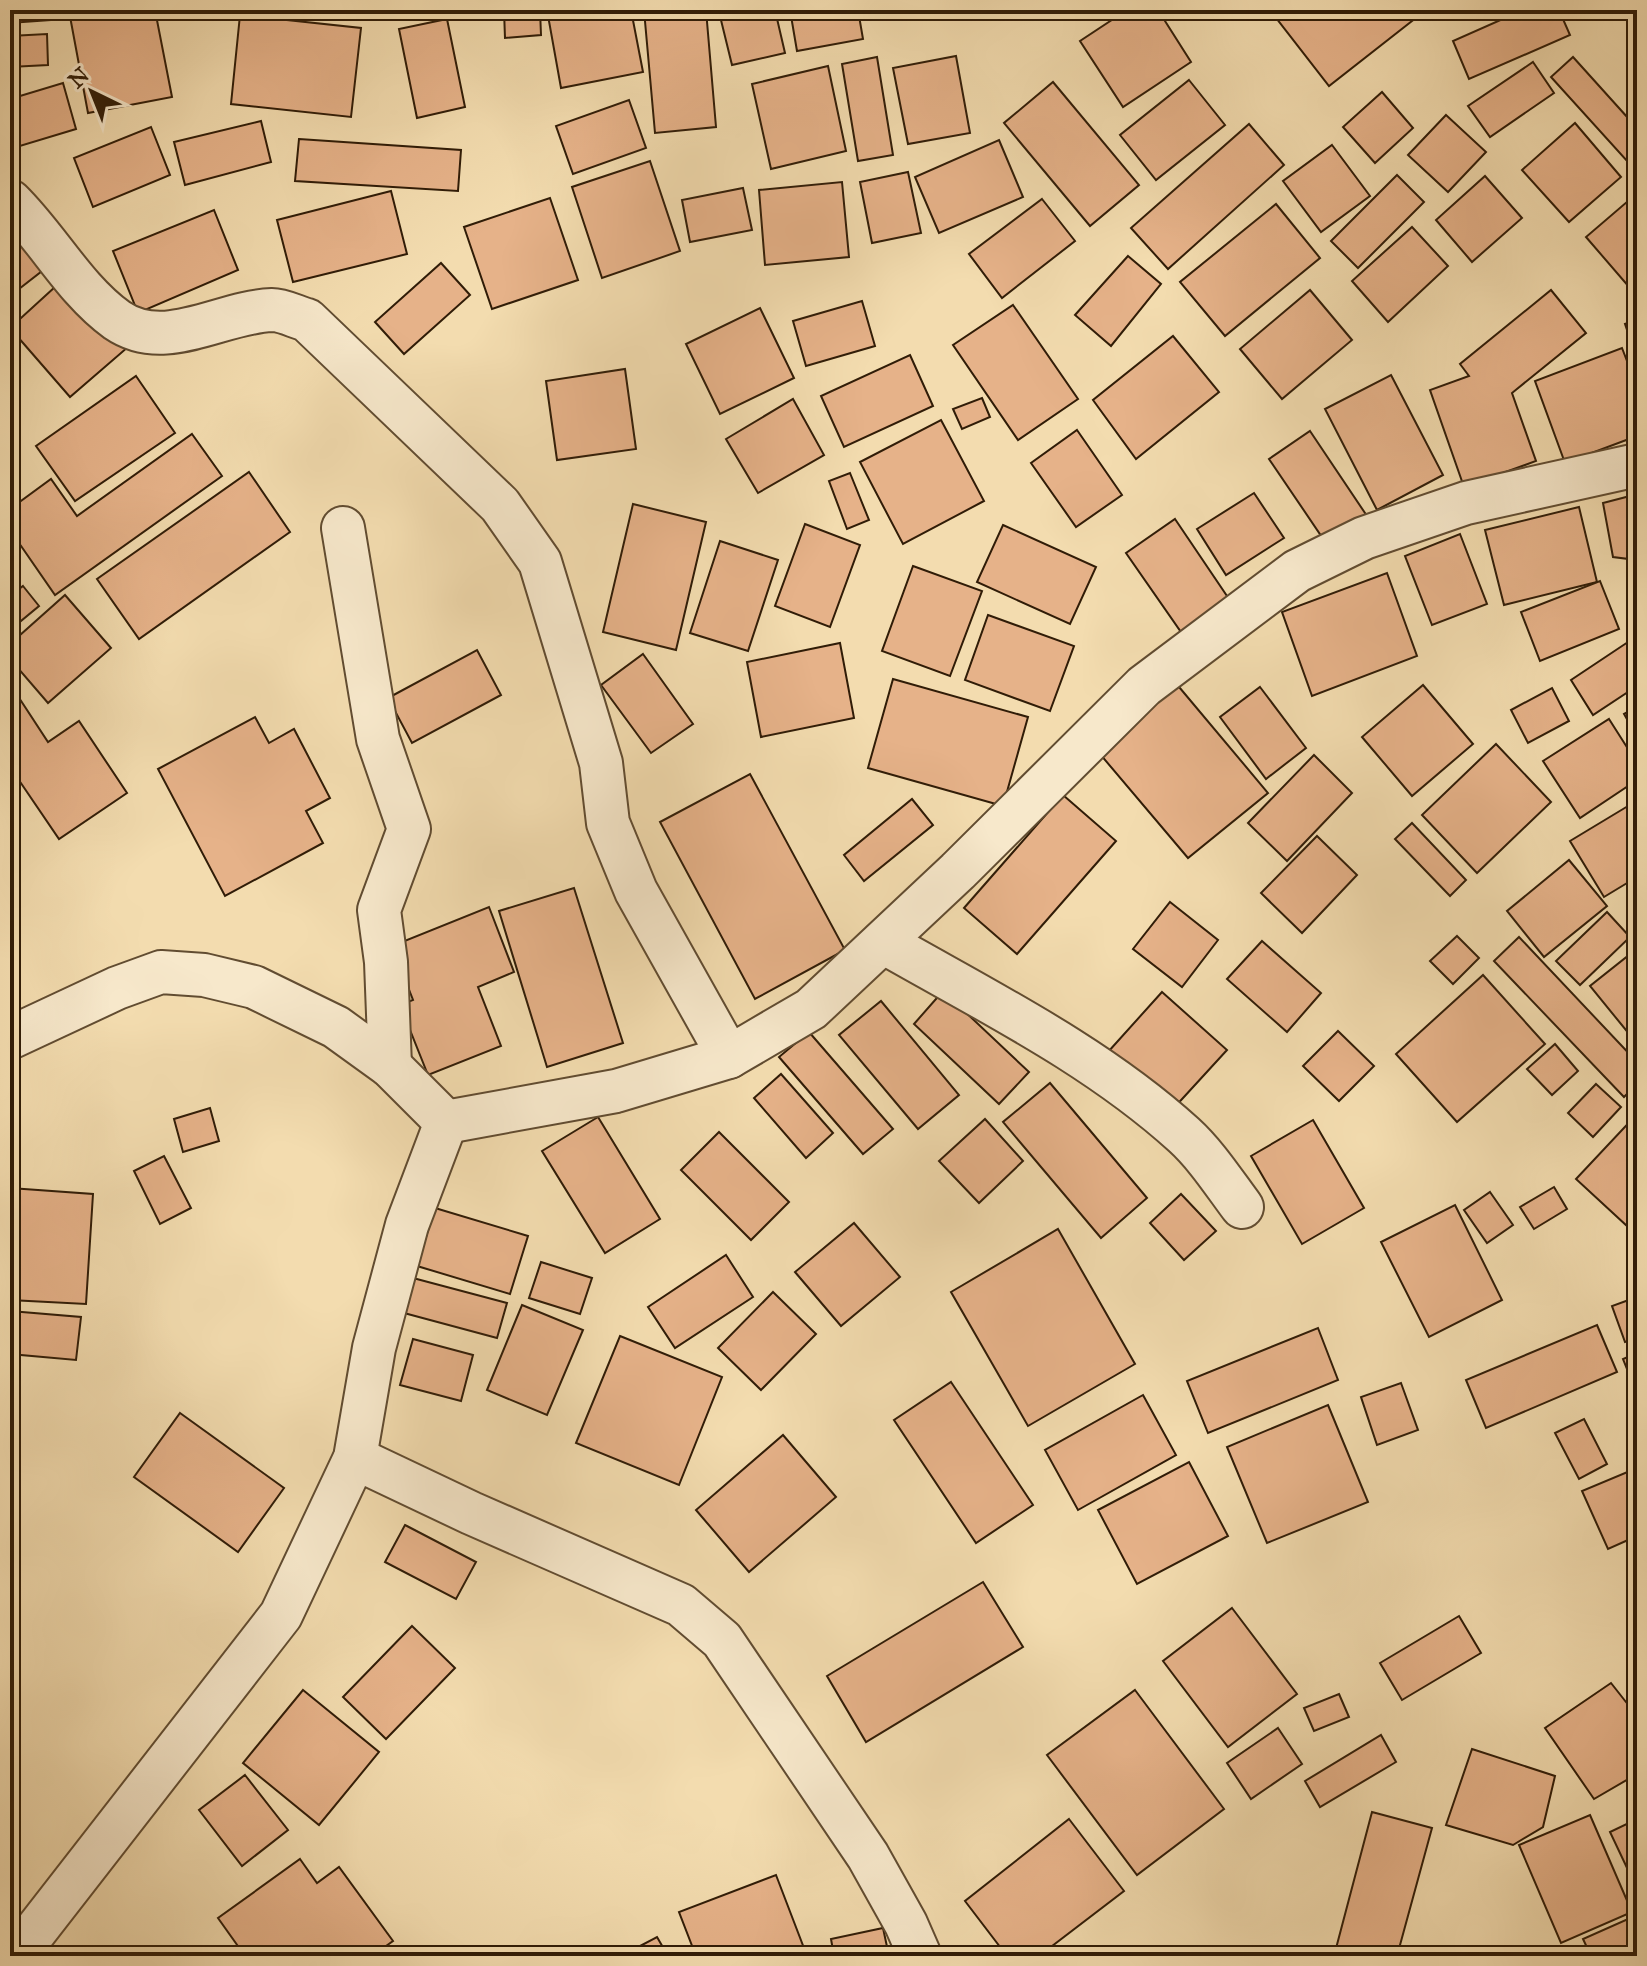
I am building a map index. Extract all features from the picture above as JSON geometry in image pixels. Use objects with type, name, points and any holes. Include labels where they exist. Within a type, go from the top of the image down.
[{"type":"street","points":[[10,201],[92,298],[129,327],[167,334],[243,314],[275,310],[307,320],[500,505],[540,562],[601,763],[608,823],[636,891],[729,1057]]},
{"type":"street","points":[[446,1122],[616,1091],[729,1057],[811,1009],[1144,686],[1297,571],[1364,538],[1466,503],[1633,479]]},
{"type":"street","points":[[343,528],[378,739],[409,829],[379,910],[386,962],[390,1066]]},
{"type":"street","points":[[883,942],[1064,1047],[1135,1093],[1186,1137],[1242,1207]]},
{"type":"street","points":[[10,1038],[117,988],[161,972],[204,975],[254,987],[336,1027],[390,1066],[446,1122]]},
{"type":"street","points":[[16,1956],[281,1615],[355,1458],[374,1348],[407,1225],[446,1122]]},
{"type":"street","points":[[355,1458],[471,1513],[681,1605],[722,1640],[868,1856],[920,1956]]},
{"type":"building","points":[[10,10],[49,10],[50,20],[10,23]]},
{"type":"building","points":[[155,10],[172,97],[88,113],[69,11]]},
{"type":"building","points":[[504,10],[540,10],[541,35],[505,38]]},
{"type":"building","points":[[547,10],[631,10],[643,72],[561,88]]},
{"type":"building","points":[[644,10],[706,10],[716,127],[655,133]]},
{"type":"building","points":[[747,10],[775,10],[785,53],[732,65],[720,16]]},
{"type":"building","points":[[790,10],[858,10],[863,39],[797,51]]},
{"type":"building","points":[[1127,10],[1158,10],[1191,62],[1123,107],[1080,41]]},
{"type":"building","points":[[1270,10],[1426,10],[1329,86]]},
{"type":"building","points":[[1523,10],[1559,10],[1570,35],[1469,79],[1453,41]]},
{"type":"building","points":[[240,15],[361,28],[351,117],[231,104]]},
{"type":"building","points":[[447,19],[465,107],[417,118],[399,29]]},
{"type":"building","points":[[47,34],[48,65],[10,67],[10,36]]},
{"type":"building","points":[[956,56],[970,133],[908,144],[893,68]]},
{"type":"building","points":[[877,57],[893,155],[858,161],[842,64]]},
{"type":"building","points":[[1573,57],[1637,128],[1637,172],[1551,77]]},
{"type":"building","points":[[1533,62],[1554,93],[1490,137],[1468,106]]},
{"type":"building","points":[[828,66],[846,151],[771,169],[752,84]]},
{"type":"building","points":[[1189,80],[1225,125],[1156,180],[1120,135]]},
{"type":"building","points":[[1053,82],[1139,185],[1090,226],[1004,123]]},
{"type":"building","points":[[63,83],[76,129],[10,149],[10,99]]},
{"type":"building","points":[[1382,92],[1413,128],[1375,163],[1343,127]]},
{"type":"building","points":[[629,100],[646,148],[573,174],[556,126]]},
{"type":"building","points":[[1446,115],[1486,152],[1448,192],[1408,155]]},
{"type":"building","points":[[261,121],[271,162],[185,185],[174,142]]},
{"type":"building","points":[[1575,123],[1621,177],[1569,222],[1522,170]]},
{"type":"building","points":[[1249,124],[1284,165],[1168,269],[1131,228]]},
{"type":"building","points":[[151,127],[170,175],[93,207],[74,158]]},
{"type":"building","points":[[299,139],[461,150],[458,191],[295,181]]},
{"type":"building","points":[[999,140],[1023,197],[939,233],[915,177]]},
{"type":"building","points":[[1332,145],[1370,196],[1321,232],[1283,181]]},
{"type":"building","points":[[650,161],[680,251],[602,278],[572,187]]},
{"type":"building","points":[[908,172],[921,233],[872,243],[860,182]]},
{"type":"building","points":[[1397,175],[1424,202],[1358,268],[1331,241]]},
{"type":"building","points":[[1485,176],[1522,218],[1472,262],[1436,220]]},
{"type":"building","points":[[842,182],[849,257],[765,265],[759,190]]},
{"type":"building","points":[[743,188],[752,230],[690,242],[682,200]]},
{"type":"building","points":[[391,191],[407,254],[293,282],[277,220]]},
{"type":"building","points":[[1635,195],[1637,197],[1636,295],[1586,237]]},
{"type":"building","points":[[550,198],[578,280],[492,309],[464,227]]},
{"type":"building","points":[[1042,199],[1075,241],[1002,298],[969,254]]},
{"type":"building","points":[[1276,204],[1320,258],[1225,336],[1180,282]]},
{"type":"building","points":[[214,210],[238,270],[138,313],[113,251]]},
{"type":"building","points":[[1412,227],[1448,266],[1388,322],[1352,281]]},
{"type":"building","points":[[10,231],[42,271],[10,296]]},
{"type":"building","points":[[1128,256],[1161,284],[1111,346],[1075,315]]},
{"type":"building","points":[[441,263],[470,295],[404,354],[375,322]]},
{"type":"building","points":[[67,276],[128,347],[70,397],[10,328]]},
{"type":"building","points":[[1310,290],[1352,340],[1282,399],[1240,349]]},
{"type":"building","points":[[1551,290],[1586,333],[1512,393],[1536,461],[1464,487],[1430,390],[1469,376],[1460,364]]},
{"type":"building","points":[[862,301],[875,346],[806,366],[793,321]]},
{"type":"building","points":[[1013,305],[1078,399],[1018,440],[953,345]]},
{"type":"building","points":[[760,308],[794,378],[720,414],[686,344]]},
{"type":"building","points":[[1637,320],[1637,360],[1625,324]]},
{"type":"building","points":[[1173,336],[1219,392],[1136,459],[1093,400]]},
{"type":"building","points":[[1622,348],[1637,387],[1637,436],[1565,463],[1535,381]]},
{"type":"building","points":[[910,355],[933,406],[844,447],[821,396]]},
{"type":"building","points":[[625,369],[636,449],[557,460],[546,381]]},
{"type":"building","points":[[1391,375],[1443,475],[1377,510],[1325,409]]},
{"type":"building","points":[[136,376],[175,433],[75,501],[36,446]]},
{"type":"building","points":[[982,398],[990,417],[962,429],[953,409]]},
{"type":"building","points":[[793,399],[824,455],[758,493],[726,439]]},
{"type":"building","points":[[941,420],[984,501],[903,544],[860,462]]},
{"type":"building","points":[[1077,430],[1122,495],[1076,527],[1031,463]]},
{"type":"building","points":[[1310,431],[1367,516],[1326,543],[1269,459]]},
{"type":"building","points":[[192,434],[222,476],[55,595],[10,530],[10,509],[51,479],[77,516]]},
{"type":"building","points":[[249,472],[290,532],[139,639],[97,579]]},
{"type":"building","points":[[850,473],[869,520],[847,529],[829,481]]},
{"type":"building","points":[[1254,493],[1284,538],[1226,575],[1197,529]]},
{"type":"building","points":[[1630,496],[1637,517],[1637,560],[1613,557],[1603,503]]},
{"type":"building","points":[[633,504],[706,522],[676,650],[603,632]]},
{"type":"building","points":[[1579,507],[1597,582],[1504,605],[1485,530]]},
{"type":"building","points":[[1175,519],[1229,599],[1181,632],[1126,553]]},
{"type":"building","points":[[805,524],[860,545],[830,627],[775,606]]},
{"type":"building","points":[[1003,525],[1096,567],[1070,624],[977,582]]},
{"type":"building","points":[[1460,534],[1487,604],[1432,625],[1405,556]]},
{"type":"building","points":[[720,541],[778,560],[748,651],[690,633]]},
{"type":"building","points":[[913,566],[982,591],[950,676],[882,651]]},
{"type":"building","points":[[1387,573],[1417,656],[1312,696],[1282,612]]},
{"type":"building","points":[[1600,581],[1619,629],[1540,661],[1521,612]]},
{"type":"building","points":[[23,586],[39,606],[10,630],[10,596]]},
{"type":"building","points":[[65,595],[111,648],[48,703],[10,659],[10,644]]},
{"type":"building","points":[[988,615],[1074,646],[1050,711],[965,680]]},
{"type":"building","points":[[1637,636],[1637,686],[1593,715],[1571,680]]},
{"type":"building","points":[[840,643],[854,718],[761,737],[747,662]]},
{"type":"building","points":[[477,650],[501,695],[412,743],[388,698]]},
{"type":"building","points":[[643,654],[693,724],[651,753],[601,685]]},
{"type":"building","points":[[1169,675],[1268,793],[1188,858],[1089,741]]},
{"type":"building","points":[[893,679],[1028,717],[1003,806],[868,768]]},
{"type":"building","points":[[10,684],[48,742],[79,721],[127,793],[59,839],[10,767]]},
{"type":"building","points":[[1423,685],[1473,744],[1412,796],[1362,737]]},
{"type":"building","points":[[1260,687],[1306,748],[1266,779],[1220,717]]},
{"type":"building","points":[[1552,688],[1569,721],[1528,743],[1511,710]]},
{"type":"building","points":[[1637,707],[1637,737],[1624,714]]},
{"type":"building","points":[[255,717],[269,743],[294,729],[330,798],[306,811],[323,843],[225,896],[158,769]]},
{"type":"building","points":[[1609,719],[1637,763],[1637,780],[1580,818],[1543,761]]},
{"type":"building","points":[[1496,744],[1551,802],[1477,873],[1422,815]]},
{"type":"building","points":[[1314,755],[1352,793],[1287,861],[1248,823]]},
{"type":"building","points":[[750,774],[845,950],[755,999],[660,822]]},
{"type":"building","points":[[1063,795],[1116,841],[1017,954],[964,908]]},
{"type":"building","points":[[912,799],[933,825],[864,881],[844,855]]},
{"type":"building","points":[[1628,806],[1637,821],[1637,877],[1604,897],[1570,841]]},
{"type":"building","points":[[1412,823],[1466,880],[1450,896],[1395,839]]},
{"type":"building","points":[[1317,836],[1357,875],[1302,933],[1261,893]]},
{"type":"building","points":[[1569,860],[1607,906],[1544,957],[1507,911]]},
{"type":"building","points":[[574,888],[623,1043],[547,1067],[499,911]]},
{"type":"building","points":[[1170,902],[1218,940],[1182,987],[1133,949]]},
{"type":"building","points":[[489,907],[514,972],[478,987],[501,1046],[428,1075],[400,1005],[413,1000],[392,946]]},
{"type":"building","points":[[1607,912],[1630,937],[1580,985],[1556,961]]},
{"type":"building","points":[[1457,936],[1479,958],[1453,984],[1430,961]]},
{"type":"building","points":[[1519,937],[1637,1062],[1637,1084],[1624,1097],[1494,961]]},
{"type":"building","points":[[1262,941],[1321,993],[1287,1032],[1227,979]]},
{"type":"building","points":[[1629,955],[1637,965],[1637,1029],[1630,1035],[1590,986]]},
{"type":"building","points":[[1483,975],[1545,1044],[1457,1122],[1396,1054]]},
{"type":"building","points":[[943,991],[1029,1072],[999,1104],[914,1024]]},
{"type":"building","points":[[1162,992],[1227,1050],[1172,1110],[1108,1052]]},
{"type":"building","points":[[881,1001],[959,1095],[918,1129],[839,1035]]},
{"type":"building","points":[[1338,1031],[1374,1066],[1339,1101],[1303,1066]]},
{"type":"building","points":[[809,1032],[893,1129],[863,1154],[779,1057]]},
{"type":"building","points":[[1555,1044],[1578,1071],[1552,1095],[1527,1069]]},
{"type":"building","points":[[781,1074],[833,1133],[806,1158],[754,1098]]},
{"type":"building","points":[[1050,1083],[1147,1198],[1101,1238],[1003,1122]]},
{"type":"building","points":[[1596,1084],[1621,1107],[1593,1137],[1568,1113]]},
{"type":"building","points":[[210,1108],[219,1141],[183,1152],[174,1119]]},
{"type":"building","points":[[1637,1114],[1637,1215],[1627,1226],[1576,1179]]},
{"type":"building","points":[[598,1117],[660,1219],[605,1253],[542,1151]]},
{"type":"building","points":[[985,1119],[1023,1161],[979,1203],[939,1161]]},
{"type":"building","points":[[1313,1120],[1364,1208],[1302,1244],[1251,1156]]},
{"type":"building","points":[[719,1132],[789,1202],[751,1240],[681,1170]]},
{"type":"building","points":[[164,1156],[191,1208],[160,1224],[134,1171]]},
{"type":"building","points":[[1554,1187],[1567,1209],[1534,1229],[1520,1207]]},
{"type":"building","points":[[10,1188],[93,1194],[86,1304],[10,1300]]},
{"type":"building","points":[[1490,1192],[1513,1225],[1487,1243],[1464,1210]]},
{"type":"building","points":[[1181,1194],[1216,1231],[1184,1260],[1150,1223]]},
{"type":"building","points":[[1455,1205],[1502,1300],[1429,1337],[1381,1242]]},
{"type":"building","points":[[435,1208],[528,1236],[510,1294],[417,1266]]},
{"type":"building","points":[[854,1223],[900,1277],[841,1326],[795,1272]]},
{"type":"building","points":[[1058,1229],[1135,1364],[1028,1426],[951,1292]]},
{"type":"building","points":[[726,1255],[753,1297],[675,1348],[648,1307]]},
{"type":"building","points":[[541,1262],[592,1278],[580,1314],[529,1298]]},
{"type":"building","points":[[413,1278],[507,1303],[497,1338],[404,1313]]},
{"type":"building","points":[[773,1292],[816,1334],[761,1390],[718,1348]]},
{"type":"building","points":[[1637,1297],[1637,1338],[1625,1342],[1612,1306]]},
{"type":"building","points":[[522,1305],[583,1330],[547,1415],[487,1390]]},
{"type":"building","points":[[10,1311],[81,1317],[76,1360],[10,1354]]},
{"type":"building","points":[[1597,1325],[1617,1372],[1486,1428],[1466,1380]]},
{"type":"building","points":[[1318,1328],[1338,1380],[1208,1433],[1187,1381]]},
{"type":"building","points":[[620,1336],[722,1377],[679,1485],[576,1443]]},
{"type":"building","points":[[413,1339],[473,1355],[461,1401],[400,1385]]},
{"type":"building","points":[[1637,1353],[1637,1394],[1623,1359]]},
{"type":"building","points":[[951,1382],[1033,1505],[976,1543],[894,1420]]},
{"type":"building","points":[[1401,1383],[1418,1430],[1377,1445],[1361,1397]]},
{"type":"building","points":[[1143,1395],[1176,1455],[1078,1510],[1045,1450]]},
{"type":"building","points":[[1328,1405],[1368,1502],[1267,1543],[1227,1447]]},
{"type":"building","points":[[180,1413],[284,1488],[238,1552],[134,1477]]},
{"type":"building","points":[[1584,1419],[1607,1464],[1579,1479],[1555,1433]]},
{"type":"building","points":[[783,1435],[836,1497],[749,1572],[696,1510]]},
{"type":"building","points":[[1189,1462],[1228,1536],[1137,1584],[1098,1510]]},
{"type":"building","points":[[1637,1468],[1637,1536],[1608,1549],[1582,1491]]},
{"type":"building","points":[[405,1525],[476,1562],[456,1599],[385,1562]]},
{"type":"building","points":[[983,1582],[1023,1647],[866,1742],[827,1676]]},
{"type":"building","points":[[1232,1608],[1297,1694],[1228,1747],[1163,1661]]},
{"type":"building","points":[[1459,1616],[1481,1653],[1402,1700],[1380,1663]]},
{"type":"building","points":[[412,1626],[455,1668],[386,1739],[343,1697]]},
{"type":"building","points":[[1611,1683],[1637,1716],[1637,1774],[1594,1799],[1545,1728]]},
{"type":"building","points":[[303,1690],[379,1752],[319,1825],[243,1763]]},
{"type":"building","points":[[1135,1690],[1224,1809],[1137,1875],[1047,1755]]},
{"type":"building","points":[[1339,1694],[1349,1717],[1314,1731],[1304,1708]]},
{"type":"building","points":[[1278,1728],[1302,1764],[1251,1799],[1227,1763]]},
{"type":"building","points":[[1381,1735],[1396,1762],[1320,1807],[1305,1781]]},
{"type":"building","points":[[1472,1749],[1555,1776],[1543,1827],[1513,1845],[1446,1825]]},
{"type":"building","points":[[245,1775],[288,1830],[242,1866],[199,1810]]},
{"type":"building","points":[[1372,1812],[1432,1828],[1397,1956],[1334,1956]]},
{"type":"building","points":[[1590,1815],[1632,1912],[1561,1943],[1519,1845]]},
{"type":"building","points":[[1069,1819],[1124,1891],[1039,1956],[1007,1956],[965,1901]]},
{"type":"building","points":[[1637,1819],[1637,1889],[1610,1832]]},
{"type":"building","points":[[300,1859],[317,1883],[339,1867],[393,1941],[372,1956],[245,1956],[218,1918]]},
{"type":"building","points":[[776,1875],[807,1956],[696,1956],[679,1912]]},
{"type":"building","points":[[1637,1915],[1637,1956],[1591,1956],[1583,1939]]},
{"type":"building","points":[[883,1928],[889,1956],[834,1956],[831,1939]]},
{"type":"building","points":[[657,1937],[668,1956],[621,1956]]}]
